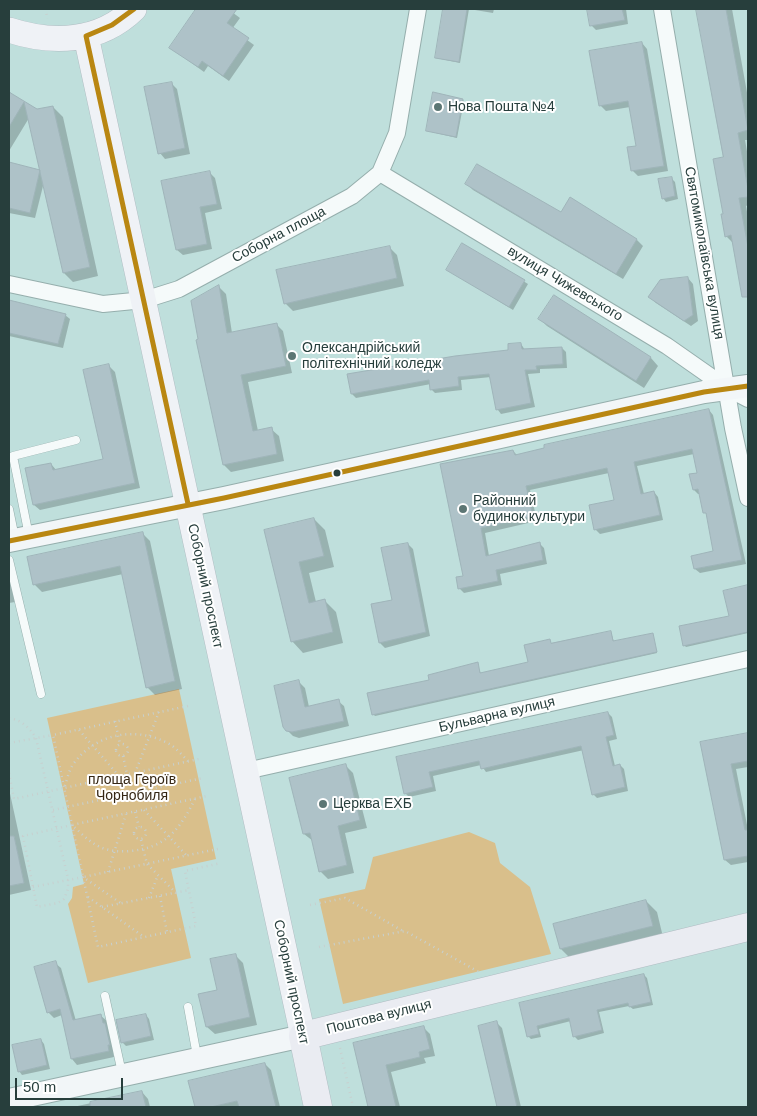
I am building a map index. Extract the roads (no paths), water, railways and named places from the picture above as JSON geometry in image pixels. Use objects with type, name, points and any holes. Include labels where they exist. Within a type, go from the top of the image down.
[{"type":"highway","name":"Поштова вулиця","points":[[303,1036],[748,927]]},
{"type":"highway","name":"Соборний проспект","points":[[303,1036],[318,1107]]},
{"type":"main road","points":[[9,30],[26,36],[69,39],[103,30],[119,21],[134,9]]},
{"type":"main road","name":"Соборний проспект","points":[[86,36],[303,1036]]},
{"type":"street","name":"Соборна площа","points":[[9,284],[103,304],[144,300],[179,289],[352,196],[380,173],[397,133],[418,9]]},
{"type":"street","name":"Святомиколаївська вулиця","points":[[662,9],[738,387],[733,428],[748,498]]},
{"type":"street","name":"вулиця Чижевського","points":[[380,173],[738,387],[748,399]]},
{"type":"street","points":[[16,545],[188,504],[738,387]]},
{"type":"street","name":"Бульварна вулиця","points":[[246,772],[748,658]]},
{"type":"street","name":"Поштова вулиця","points":[[16,1102],[122,1074],[303,1036]]},
{"type":"lane","points":[[16,545],[13,456],[76,440]]},
{"type":"lane","points":[[9,509],[41,694]]},
{"type":"lane","points":[[105,996],[122,1074]]},
{"type":"lane","points":[[188,1007],[198,1058]]},
{"type":"place","name":"Нова Пошта №4","points":[[438,107]]},
{"type":"place","name":"Олександрійський політехнічний коледж","points":[[292,356]]},
{"type":"place","name":"Районний будинок культури","points":[[463,509]]},
{"type":"place","name":"Церква ЕХБ","points":[[323,804]]},
{"type":"park label","name":"площа Героїв Чорнобиля","points":[[132,788]]}]
